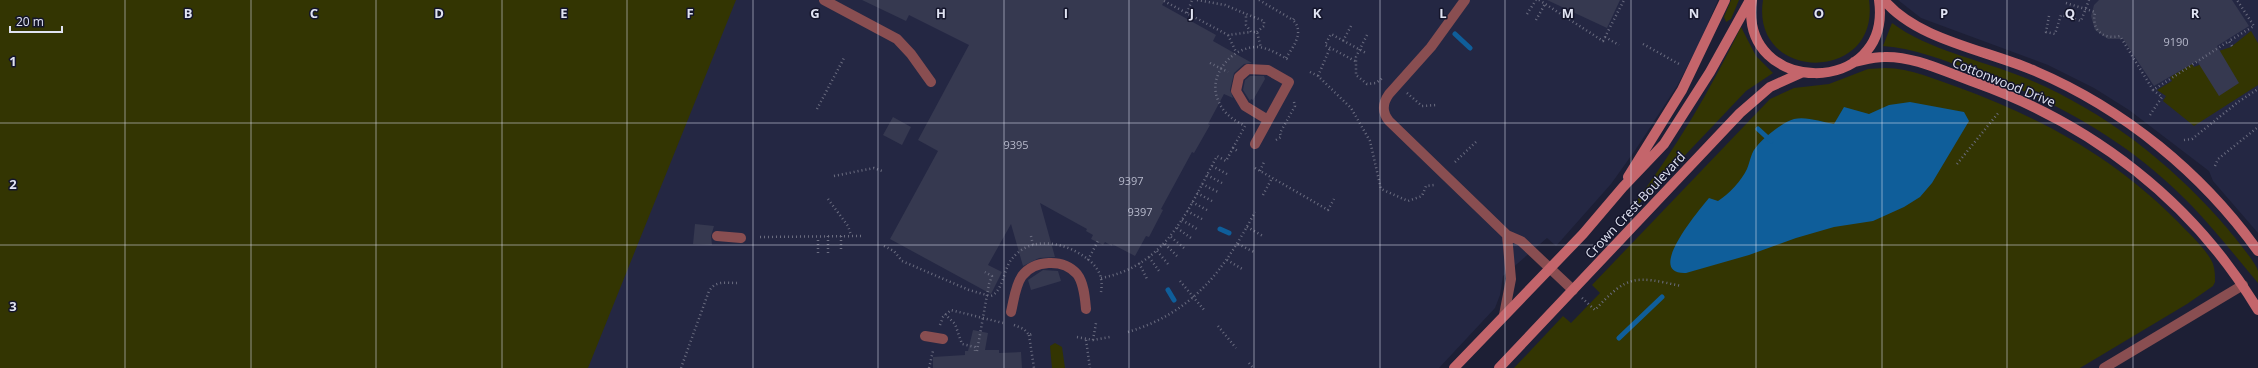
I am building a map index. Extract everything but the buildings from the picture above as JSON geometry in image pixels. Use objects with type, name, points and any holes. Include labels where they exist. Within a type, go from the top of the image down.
[{"type":"main road","name":"Crown Crest Boulevard","points":[[1623,186],[1640,155],[1682,90],[1725,0]]},
{"type":"main road","name":"Crown Crest Boulevard","points":[[1454,368],[1582,234],[1623,186],[1670,136],[1710,72],[1751,0]]},
{"type":"main road","points":[[1751,0],[1752,23],[1762,46],[1778,63],[1801,73],[1824,74],[1839,70],[1854,62],[1866,51],[1874,39],[1879,23],[1879,0]]},
{"type":"main road","name":"Cottonwood Drive","points":[[1884,0],[1897,14],[1917,27],[2035,71],[2081,94],[2117,116],[2154,142],[2199,182],[2224,209],[2258,251]]},
{"type":"main road","name":"Cottonwood Drive","points":[[1854,62],[1883,57],[1902,58],[1921,63],[2007,94],[2063,121],[2118,156],[2166,195],[2206,237],[2243,285],[2258,310]]},
{"type":"main road","name":"Crown Crest Boulevard","points":[[1498,368],[1752,102],[1770,87],[1801,73]]},
{"type":"street","points":[[824,0],[897,40],[911,54],[931,82]]},
{"type":"street","points":[[1465,0],[1431,47],[1389,94],[1384,103],[1384,113],[1389,121],[1507,236],[1521,241],[1573,290]]},
{"type":"street","points":[[1255,144],[1289,82],[1268,70],[1257,68],[1248,69],[1239,77],[1236,88],[1239,98],[1249,109],[1268,120]]},
{"type":"street","points":[[717,236],[741,238]]},
{"type":"street","points":[[1504,315],[1511,279],[1507,236]]},
{"type":"street","points":[[1011,312],[1016,289],[1023,276],[1032,267],[1049,263],[1065,265],[1076,274],[1082,284],[1086,309]]},
{"type":"street","points":[[2104,368],[2243,285]]},
{"type":"street","points":[[925,336],[943,339]]},
{"type":"path","points":[[1187,13],[1192,0]]},
{"type":"path","points":[[1164,1],[1228,35],[1257,32],[1264,26],[1264,21],[1225,5],[1197,0]]},
{"type":"path","points":[[1260,0],[1294,19],[1298,26],[1298,35],[1286,58]]},
{"type":"path","points":[[1527,14],[1537,0],[1603,41],[1624,0]]},
{"type":"path","points":[[2049,16],[2046,32],[2055,34],[2061,15],[2081,22],[2089,0]]},
{"type":"path","points":[[2153,90],[2254,26],[2237,0]]},
{"type":"path","points":[[2066,3],[2095,12],[2095,24],[2101,34],[2110,38],[2120,36],[2153,90],[2162,97],[2150,115]]},
{"type":"path","points":[[1536,20],[1545,4]]},
{"type":"path","points":[[1246,14],[1246,24],[1251,32]]},
{"type":"path","points":[[1343,41],[1351,26]]},
{"type":"path","points":[[1257,32],[1261,48]]},
{"type":"path","points":[[1355,61],[1325,44],[1331,34],[1366,53]]},
{"type":"path","points":[[1228,35],[1236,52]]},
{"type":"path","points":[[1367,35],[1355,61],[1356,75],[1367,84],[1378,82],[1387,74]]},
{"type":"path","points":[[1605,37],[1619,45]]},
{"type":"path","points":[[2229,41],[2232,46]]},
{"type":"path","points":[[1643,44],[1679,64]]},
{"type":"path","points":[[1318,76],[1330,48]]},
{"type":"path","points":[[817,110],[844,58]]},
{"type":"path","points":[[1210,63],[1232,74]]},
{"type":"path","points":[[1310,72],[1318,76],[1348,103],[1363,127],[1374,153],[1381,190],[1408,201],[1422,196],[1426,186],[1434,185]]},
{"type":"path","points":[[2184,140],[2192,139],[2238,102],[2258,89]]},
{"type":"path","points":[[1406,92],[1422,106],[1436,105]]},
{"type":"path","points":[[1276,140],[1281,137],[1280,133],[1295,106],[1294,102]]},
{"type":"path","points":[[1957,164],[1999,112]]},
{"type":"path","points":[[2215,166],[2218,159],[2258,127]]},
{"type":"path","points":[[1455,162],[1476,142]]},
{"type":"path","points":[[1101,278],[1120,273],[1139,263],[1165,244],[1182,220],[1217,156],[1226,160],[1233,148],[1239,152]]},
{"type":"path","points":[[1260,171],[1264,162]]},
{"type":"path","points":[[1212,166],[1227,174]]},
{"type":"path","points":[[834,176],[874,168],[882,171]]},
{"type":"path","points":[[1255,168],[1328,210],[1334,198]]},
{"type":"path","points":[[1207,175],[1222,183]]},
{"type":"path","points":[[1263,195],[1272,178]]},
{"type":"path","points":[[1202,184],[1218,192]]},
{"type":"path","points":[[1197,193],[1212,201]]},
{"type":"path","points":[[828,199],[848,226],[851,235]]},
{"type":"path","points":[[1192,202],[1207,210]]},
{"type":"path","points":[[1187,211],[1202,219]]},
{"type":"path","points":[[1128,332],[1170,315],[1194,297],[1211,281],[1228,260],[1255,212]]},
{"type":"path","points":[[1182,220],[1197,229]]},
{"type":"path","points":[[1247,227],[1263,236]]},
{"type":"path","points":[[1177,228],[1191,238]]},
{"type":"path","points":[[828,236],[828,254]]},
{"type":"path","points":[[841,236],[842,252]]},
{"type":"path","points":[[760,237],[864,236]]},
{"type":"path","points":[[1031,236],[1033,245]]},
{"type":"path","points":[[1171,237],[1184,248]]},
{"type":"path","points":[[1088,260],[1099,239]]},
{"type":"path","points":[[818,240],[818,254]]},
{"type":"path","points":[[884,246],[894,250],[902,261],[969,290],[991,296],[997,291],[1011,260],[1033,245],[1044,243],[1060,245],[1076,251],[1097,268],[1101,278],[1101,292]]},
{"type":"path","points":[[1165,244],[1177,256]]},
{"type":"path","points":[[1238,244],[1254,252]]},
{"type":"path","points":[[1157,251],[1168,264]]},
{"type":"path","points":[[1149,257],[1159,271]]},
{"type":"path","points":[[1228,260],[1244,270]]},
{"type":"path","points":[[1139,263],[1147,279]]},
{"type":"path","points":[[945,314],[955,324],[962,344],[975,348],[976,351],[988,284],[992,276],[985,272]]},
{"type":"path","points":[[1573,290],[1595,310],[1614,291],[1635,279],[1650,279],[1680,286]]},
{"type":"path","points":[[1180,281],[1205,311]]},
{"type":"path","points":[[681,368],[708,291],[714,284],[737,283]]},
{"type":"path","points":[[938,330],[941,320],[945,314],[956,310],[1021,328],[1030,334],[1034,368]]},
{"type":"path","points":[[1093,340],[1096,323]]},
{"type":"path","points":[[1218,326],[1236,348]]},
{"type":"path","points":[[1077,337],[1086,340],[1093,340],[1110,337]]},
{"type":"path","points":[[1086,340],[1090,368]]},
{"type":"path","points":[[929,368],[934,347]]},
{"type":"path","points":[[1249,363],[1253,368]]},
{"type":"shaded area","points":[[0,0],[1718,0],[1699,44],[1677,86],[1611,184],[1556,246],[1547,238],[1503,276],[1500,295],[1495,308],[1439,368],[0,368]]},
{"type":"shaded area","points":[[0,0],[736,0],[588,368],[0,368]]},
{"type":"shaded area","points":[[1731,0],[1739,0],[1731,19],[1726,22],[1724,17]]},
{"type":"shaded area","points":[[1763,0],[1869,0],[1867,28],[1856,47],[1837,59],[1816,63],[1794,59],[1776,47],[1764,27]]},
{"type":"shaded area","points":[[1898,0],[2258,0],[2258,233],[2213,181],[2209,171],[2129,110],[2094,88],[2048,65],[1921,18]]},
{"type":"shaded area","points":[[1892,23],[1906,32],[1938,47],[2023,77],[2051,90],[2078,104],[2130,137],[2177,176],[2220,220],[2252,260],[2258,271],[2258,283],[2191,205],[2167,182],[2117,143],[2090,125],[2062,110],[2003,82],[1928,55],[1906,49],[1883,46]]},
{"type":"shaded area","points":[[1741,27],[1756,56],[1773,73],[1746,91],[1635,208],[1632,207],[1663,164],[1691,120]]},
{"type":"shaded area","points":[[2251,31],[2258,43],[2258,85],[2194,126],[2163,101],[2166,96],[2157,90],[2172,81],[2170,77],[2192,64],[2194,67],[2207,62],[2219,51],[2231,47]]},
{"type":"shaded area","points":[[1885,68],[1904,70],[1923,75],[1991,100],[2049,127],[2103,160],[2129,178],[2154,199],[2202,247],[2214,266],[2215,282],[2213,286],[2187,304],[2080,368],[1514,368],[1563,316],[1571,323],[1600,293],[1592,285],[1770,99],[1794,88],[1829,84],[1868,69]]},
{"type":"shaded area","points":[[1055,343],[1062,347],[1065,368],[1052,368],[1050,346]]},
{"type":"water","points":[[1910,102],[1964,112],[1969,121],[1932,183],[1920,197],[1904,207],[1873,221],[1834,227],[1796,238],[1749,255],[1686,273],[1674,271],[1670,264],[1672,253],[1678,240],[1696,214],[1709,198],[1718,201],[1734,187],[1745,173],[1754,149],[1776,128],[1789,121],[1799,118],[1834,124],[1844,107],[1869,114],[1889,105]]},
{"type":"waterway","points":[[1455,34],[1470,48]]},
{"type":"waterway","points":[[1758,129],[1771,141]]},
{"type":"waterway","points":[[1220,229],[1229,233]]},
{"type":"waterway","points":[[1168,290],[1174,300]]},
{"type":"waterway","points":[[1619,338],[1662,297]]}]
